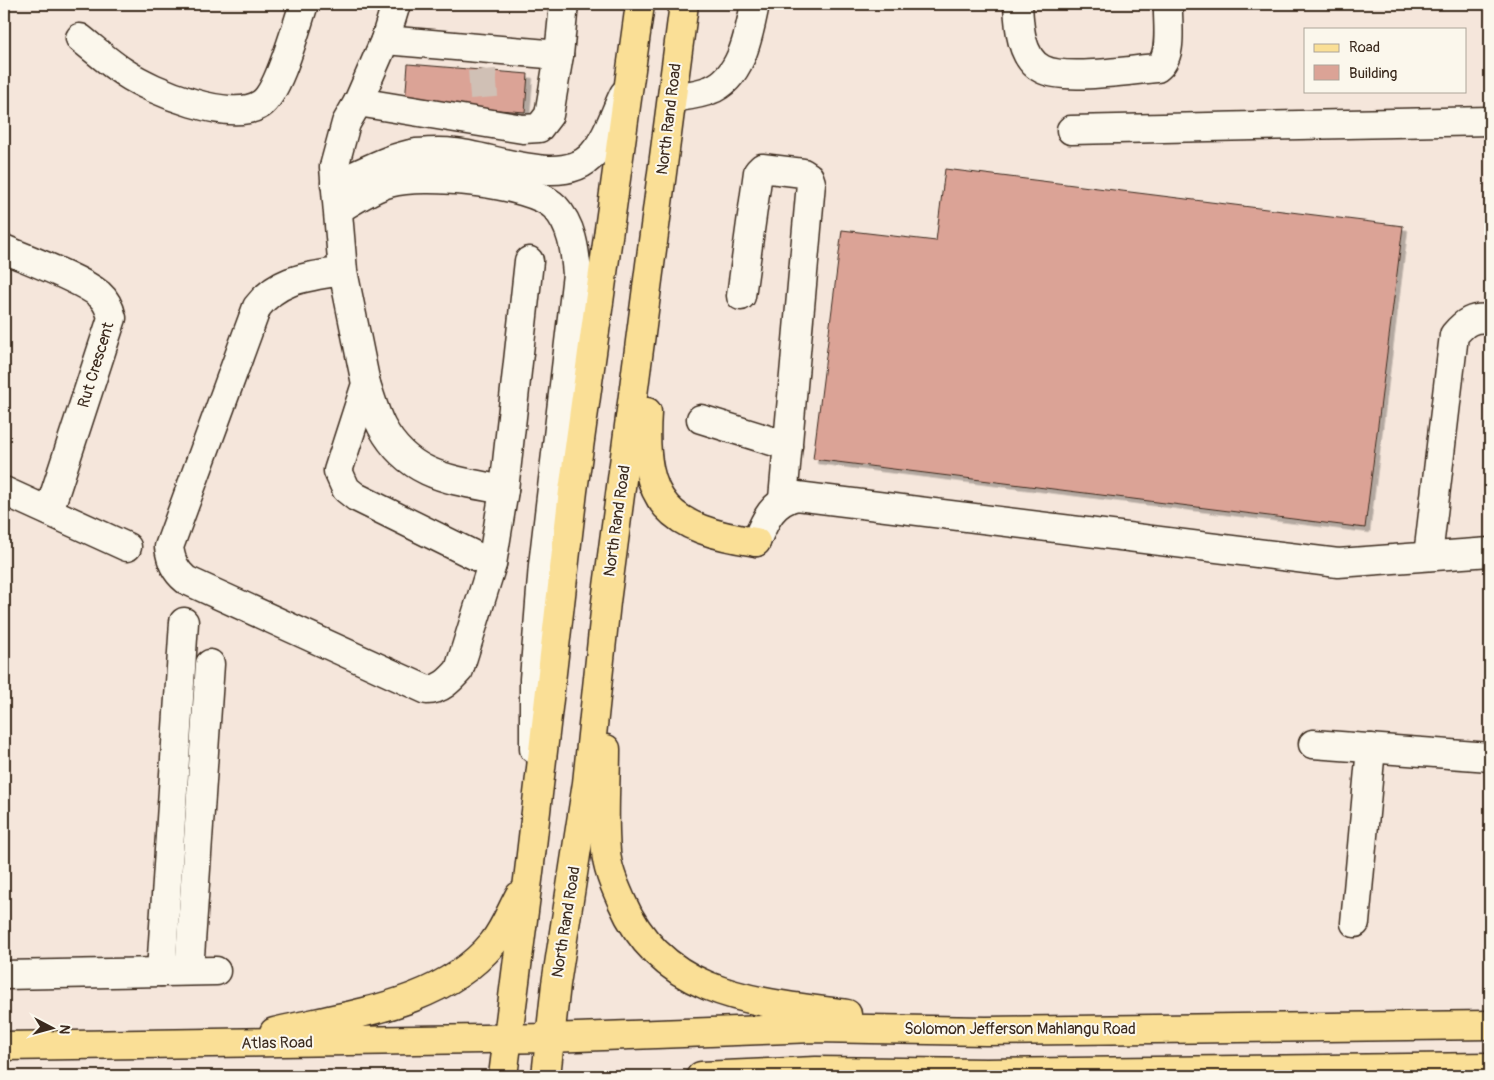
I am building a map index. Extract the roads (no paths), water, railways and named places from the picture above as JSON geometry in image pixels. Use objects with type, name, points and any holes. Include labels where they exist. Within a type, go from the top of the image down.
[{"type":"main road","points":[[503,1076],[529,872],[574,481],[640,4]]},
{"type":"main road","name":"North Rand Road","points":[[546,1076],[587,783],[606,602],[684,4]]},
{"type":"main road","points":[[651,268],[645,433],[648,470],[657,495],[668,511],[686,524],[724,537],[756,542]]},
{"type":"main road","points":[[606,602],[606,852],[614,884],[627,914],[642,937],[680,973],[724,994],[799,1008],[986,1031]]},
{"type":"main road","points":[[219,1044],[399,1002],[444,984],[469,966],[494,942],[509,918],[529,872]]},
{"type":"main road","name":"Solomon Jefferson Mahlangu Road","points":[[550,1038],[814,1028],[986,1031],[1490,1025]]},
{"type":"main road","name":"Atlas Road","points":[[4,1046],[550,1038]]},
{"type":"main road","points":[[700,1076],[816,1071],[979,1074],[1490,1067]]},
{"type":"street","points":[[80,38],[124,73],[138,81],[212,110],[231,112],[247,110],[261,104],[274,89],[304,4]]},
{"type":"street","points":[[396,4],[385,40],[358,102],[346,123],[337,149],[334,167],[343,271],[366,384],[382,427],[395,446],[415,464],[438,477],[504,490]]},
{"type":"street","points":[[358,102],[485,116],[522,129],[539,128],[549,115],[559,55],[564,4]]},
{"type":"street","points":[[672,98],[712,90],[725,80],[738,62],[748,38],[755,4]]},
{"type":"street","points":[[1018,4],[1020,32],[1030,57],[1042,69],[1072,74],[1156,68],[1163,64],[1167,55],[1168,4]]},
{"type":"street","points":[[385,40],[481,59],[559,55]]},
{"type":"street","points":[[337,197],[398,157],[417,153],[454,152],[540,170],[561,170],[579,164],[592,156],[602,142],[628,87]]},
{"type":"street","points":[[485,116],[502,187]]},
{"type":"street","points":[[1071,130],[1490,121]]},
{"type":"street","points":[[741,296],[758,172],[762,168],[803,173],[809,177],[811,183],[783,499]]},
{"type":"street","points":[[337,197],[407,178],[428,178],[521,189],[554,206],[566,222],[575,250],[577,274],[544,556],[534,679],[533,741],[538,795]]},
{"type":"street","name":"Rut Crescent","points":[[4,249],[86,286],[100,295],[109,306],[112,318],[49,511]]},
{"type":"street","points":[[343,271],[279,285],[267,294],[257,307],[169,547],[171,558],[178,573],[186,580],[431,690],[442,686],[459,670],[492,564],[504,490],[529,261]]},
{"type":"street","points":[[1428,556],[1454,335],[1465,322],[1476,317],[1490,319]]},
{"type":"street","points":[[366,384],[338,471],[346,489],[356,497],[492,564]]},
{"type":"street","points":[[701,420],[788,446]]},
{"type":"street","points":[[4,491],[128,547]]},
{"type":"street","points":[[756,542],[771,510],[783,499],[797,496],[813,496],[1338,563],[1490,552]]},
{"type":"street","points":[[161,972],[184,622]]},
{"type":"street","points":[[189,971],[210,664]]},
{"type":"street","points":[[1313,744],[1490,757]]},
{"type":"street","points":[[1355,923],[1371,748]]},
{"type":"street","points":[[4,975],[216,971]]},
{"type":"tunnel","points":[[482,70],[485,109]]}]
